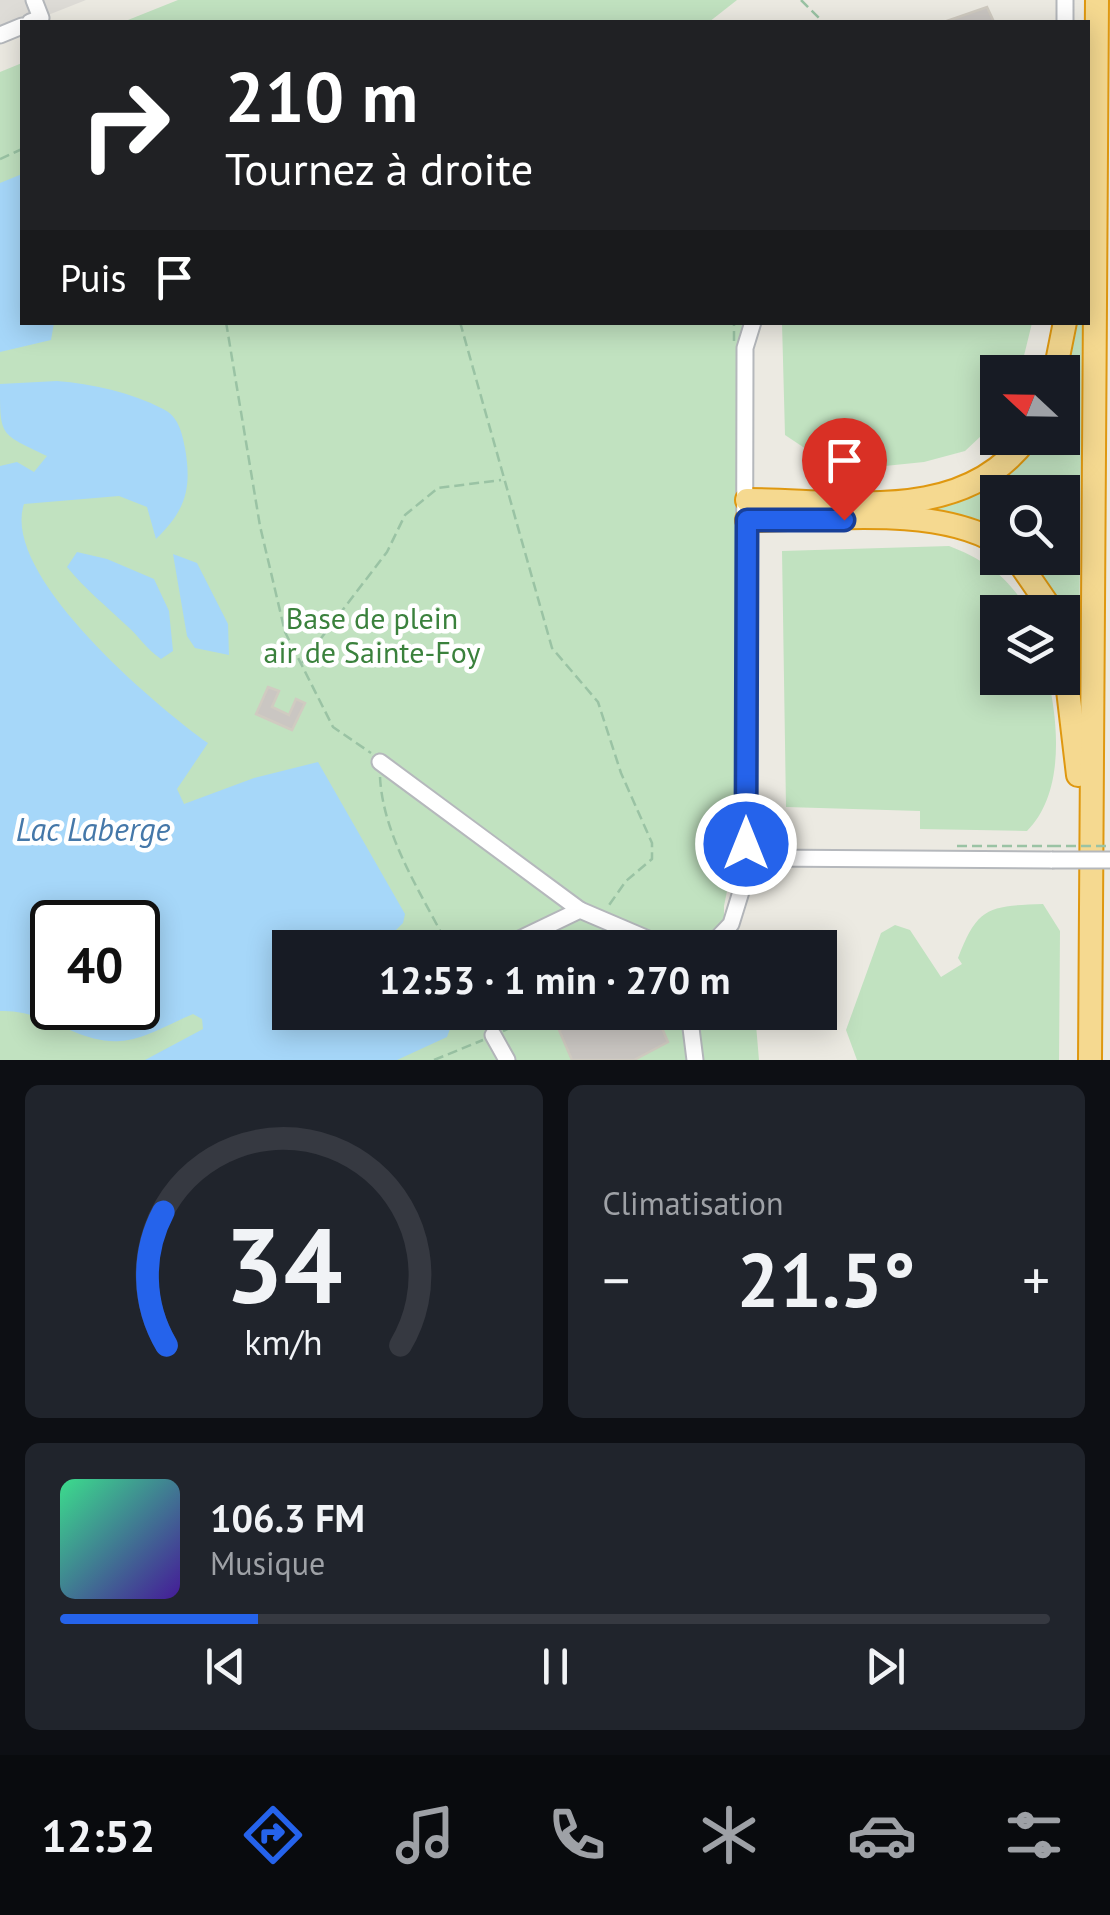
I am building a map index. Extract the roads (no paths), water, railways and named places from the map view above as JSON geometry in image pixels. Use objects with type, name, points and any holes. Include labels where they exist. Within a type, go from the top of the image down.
[{"type":"highway","points":[[1087,1060],[1101,867],[1097,0]]},
{"type":"highway","points":[[1090,99],[1096,58]]},
{"type":"highway","points":[[1058,355],[1064,325]]},
{"type":"highway","points":[[747,510],[950,495],[1000,469],[1012,455]]},
{"type":"highway","points":[[747,510],[934,521],[980,534]]},
{"type":"highway","points":[[1071,695],[1101,867]]},
{"type":"street","points":[[34,0],[41,18],[36,20]]},
{"type":"street","points":[[727,930],[736,912],[746,858],[745,348],[751,325]]},
{"type":"street","points":[[380,762],[580,910],[622,930]]},
{"type":"street","points":[[746,858],[1052,853],[1101,867]]},
{"type":"street","points":[[538,930],[580,910]]},
{"type":"street","points":[[691,1030],[695,1060]]},
{"type":"street","points":[[493,1035],[507,1060]]},
{"type":"water","points":[[20,175],[20,325],[54,325],[51,340],[0,352],[0,183]]},
{"type":"water","name":"Lac Laberge","points":[[57,381],[125,393],[168,412],[176,420],[185,448],[187,487],[180,508],[156,539],[147,507],[119,496],[24,504],[23,533],[35,566],[58,601],[121,670],[208,743],[177,789],[184,804],[254,778],[318,762],[405,914],[396,930],[272,930],[272,1030],[450,1030],[447,1037],[397,1060],[145,1060],[203,1029],[202,1019],[193,1014],[160,1029],[160,900],[30,900],[30,1015],[0,1011],[0,466],[17,462],[34,472],[47,456],[11,437],[1,415],[0,384]]},
{"type":"water","points":[[77,552],[107,559],[154,579],[169,611],[173,651],[161,659],[81,583],[67,567]]},
{"type":"water","points":[[173,554],[197,563],[228,624],[229,655],[195,648],[187,636]]},
{"type":"water","name":"Lac Laberge","points":[[72,1030],[157,1030],[120,1041]]},
{"type":"park label","name":"Base de plein air de Sainte-Foy","points":[[372,634]]}]
